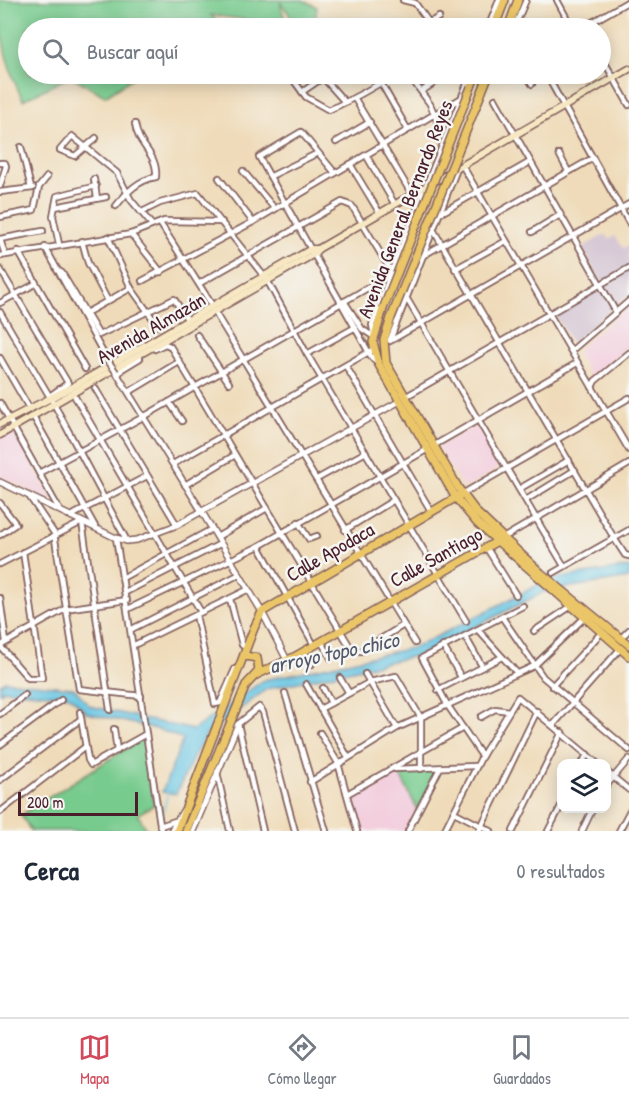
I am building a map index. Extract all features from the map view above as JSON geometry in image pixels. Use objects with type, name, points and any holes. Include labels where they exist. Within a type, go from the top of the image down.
[{"type":"main road","points":[[498,18],[505,0]]},
{"type":"main road","points":[[511,18],[518,0]]},
{"type":"main road","name":"Avenida Almazán","points":[[611,80],[629,69]]},
{"type":"main road","name":"Avenida General Bernardo Reyes","points":[[472,84],[383,309],[371,351],[477,523],[629,645]]},
{"type":"main road","name":"Avenida General Bernardo Reyes","points":[[402,399],[384,349],[391,318],[487,84]]},
{"type":"main road","name":"Avenida Almazán","points":[[0,435],[394,202],[603,84]]},
{"type":"main road","name":"Avenida Almazán","points":[[0,424],[187,319],[213,308]]},
{"type":"main road","name":"Calle Apodaca","points":[[262,612],[459,496]]},
{"type":"main road","name":"Avenida General Bernardo Reyes","points":[[500,540],[570,607],[629,656]]},
{"type":"main road","name":"Calle Santiago","points":[[256,675],[304,651],[500,540]]},
{"type":"main road","points":[[177,831],[245,650],[262,612]]},
{"type":"main road","points":[[186,831],[209,775],[235,722],[244,690],[260,666],[259,660],[245,650]]},
{"type":"main road","points":[[206,800],[209,775]]},
{"type":"street","points":[[403,0],[415,3],[425,18]]},
{"type":"street","points":[[492,18],[499,0]]},
{"type":"street","points":[[518,18],[526,0]]},
{"type":"street","points":[[557,0],[567,18]]},
{"type":"street","points":[[601,18],[629,1]]},
{"type":"street","points":[[611,73],[629,105]]},
{"type":"street","points":[[296,84],[302,92],[329,110],[344,101],[356,99],[379,84]]},
{"type":"street","points":[[302,92],[311,84]]},
{"type":"street","points":[[330,84],[344,101]]},
{"type":"street","points":[[382,84],[408,130]]},
{"type":"street","points":[[416,84],[430,104],[441,130]]},
{"type":"street","points":[[422,91],[432,84]]},
{"type":"street","points":[[374,336],[372,325],[391,273],[467,84]]},
{"type":"street","points":[[552,84],[629,223]]},
{"type":"street","points":[[356,99],[417,204]]},
{"type":"street","points":[[142,281],[253,222],[460,99]]},
{"type":"street","points":[[495,99],[616,312]]},
{"type":"street","points":[[336,141],[370,122]]},
{"type":"street","points":[[116,206],[128,191],[143,180],[157,175],[154,159],[139,141],[135,124]]},
{"type":"street","points":[[335,173],[302,132],[259,157],[339,296],[362,329],[374,336]]},
{"type":"street","points":[[96,138],[86,146],[75,156],[60,150],[72,136],[86,146],[117,173],[131,200],[152,225]]},
{"type":"street","points":[[21,147],[31,188]]},
{"type":"street","points":[[271,176],[318,153]]},
{"type":"street","points":[[559,154],[568,171]]},
{"type":"street","points":[[366,155],[394,202]]},
{"type":"street","points":[[424,255],[593,158]]},
{"type":"street","points":[[441,213],[530,162]]},
{"type":"street","points":[[0,163],[5,163],[6,166],[0,186]]},
{"type":"street","points":[[350,164],[379,212]]},
{"type":"street","points":[[384,349],[390,340],[460,166]]},
{"type":"street","points":[[460,166],[478,192],[629,450]]},
{"type":"street","points":[[243,171],[275,209]]},
{"type":"street","points":[[0,217],[34,210],[39,187],[47,177]]},
{"type":"street","points":[[219,178],[253,222]]},
{"type":"street","points":[[94,179],[97,198]]},
{"type":"street","points":[[59,244],[54,219],[55,207],[60,194],[96,186]]},
{"type":"street","points":[[420,196],[434,186],[448,192]]},
{"type":"street","points":[[0,192],[39,187]]},
{"type":"street","points":[[142,212],[160,203],[198,193],[231,233],[265,278],[307,354],[466,621]]},
{"type":"street","points":[[55,207],[105,197]]},
{"type":"street","points":[[200,283],[333,207],[347,203],[352,206],[391,273]]},
{"type":"street","points":[[390,340],[629,204]]},
{"type":"street","points":[[532,231],[560,215]]},
{"type":"street","points":[[43,231],[0,239],[2,255],[131,234],[152,225],[175,220],[222,222]]},
{"type":"street","points":[[160,223],[200,283],[388,603],[415,643]]},
{"type":"street","points":[[434,231],[614,538],[627,556]]},
{"type":"street","points":[[131,234],[161,272]]},
{"type":"street","points":[[108,237],[131,288],[158,326]]},
{"type":"street","points":[[82,241],[88,263],[108,301]]},
{"type":"street","points":[[455,269],[506,241]]},
{"type":"street","points":[[45,247],[106,358],[144,416],[262,612],[287,660]]},
{"type":"street","points":[[18,251],[85,369]]},
{"type":"street","points":[[1,484],[27,493],[117,538],[127,541],[156,534],[252,484],[629,268]]},
{"type":"street","points":[[0,269],[68,383],[49,397]]},
{"type":"street","points":[[57,270],[62,273],[99,335],[175,299],[187,319]]},
{"type":"street","points":[[39,473],[120,430],[391,273]]},
{"type":"street","points":[[0,303],[35,284]]},
{"type":"street","points":[[86,313],[131,288]]},
{"type":"street","points":[[406,299],[451,370],[564,566]]},
{"type":"street","points":[[571,351],[629,301]]},
{"type":"street","points":[[173,464],[371,351],[354,328],[343,302]]},
{"type":"street","points":[[0,312],[54,404],[127,541]]},
{"type":"street","points":[[117,373],[169,345],[184,328]]},
{"type":"street","points":[[307,354],[354,328]]},
{"type":"street","points":[[197,335],[229,384]]},
{"type":"street","points":[[169,345],[355,652],[402,626]]},
{"type":"street","points":[[592,387],[595,381],[629,353]]},
{"type":"street","points":[[0,358],[29,408]]},
{"type":"street","points":[[129,392],[179,362]]},
{"type":"street","points":[[128,609],[259,546],[578,363]]},
{"type":"street","points":[[346,366],[431,511]]},
{"type":"street","points":[[95,388],[177,525]]},
{"type":"street","points":[[75,397],[192,598],[198,614],[214,703],[217,705],[245,650],[230,599]]},
{"type":"street","name":"Calle Apodaca","points":[[459,496],[629,398]]},
{"type":"street","points":[[169,402],[182,421]]},
{"type":"street","points":[[0,403],[59,509]]},
{"type":"street","points":[[33,416],[96,528]]},
{"type":"street","points":[[317,479],[366,452]]},
{"type":"street","points":[[185,485],[235,455]]},
{"type":"street","points":[[519,489],[569,460]]},
{"type":"street","name":"Calle Santiago","points":[[500,540],[629,464]]},
{"type":"street","points":[[526,500],[575,470]]},
{"type":"street","points":[[71,516],[147,476]]},
{"type":"street","points":[[27,493],[54,535],[79,689],[141,696]]},
{"type":"street","points":[[345,530],[394,501]]},
{"type":"street","points":[[0,503],[16,524],[0,535]]},
{"type":"street","points":[[217,537],[267,508]]},
{"type":"street","points":[[0,564],[82,522]]},
{"type":"street","points":[[82,522],[110,710]]},
{"type":"street","points":[[298,522],[309,539],[317,536]]},
{"type":"street","points":[[124,577],[212,529]]},
{"type":"street","points":[[553,573],[629,530]]},
{"type":"street","points":[[117,538],[160,828],[176,820]]},
{"type":"street","points":[[126,592],[220,544]]},
{"type":"street","points":[[259,546],[286,597],[331,658]]},
{"type":"street","points":[[486,547],[516,595]]},
{"type":"street","points":[[23,552],[35,624],[43,672],[40,679],[28,678],[0,646],[35,624],[65,609],[127,600]]},
{"type":"street","points":[[132,629],[238,575]]},
{"type":"street","points":[[134,645],[248,590]]},
{"type":"street","points":[[0,598],[6,642]]},
{"type":"street","points":[[482,756],[438,690],[423,661],[425,656],[443,646],[523,606]]},
{"type":"street","points":[[534,631],[570,607]]},
{"type":"street","points":[[502,617],[534,666],[552,686],[629,750]]},
{"type":"street","points":[[310,782],[397,728],[534,666],[584,618]]},
{"type":"street","points":[[478,630],[517,673]]},
{"type":"street","points":[[621,638],[629,630]]},
{"type":"street","points":[[552,686],[601,633]]},
{"type":"street","points":[[465,636],[482,666]]},
{"type":"street","points":[[443,646],[461,677]]},
{"type":"street","points":[[554,724],[620,648]]},
{"type":"street","points":[[304,651],[311,665]]},
{"type":"street","points":[[438,690],[502,657]]},
{"type":"street","points":[[365,674],[397,728]]},
{"type":"street","points":[[320,709],[369,682],[396,676],[421,718],[421,769]]},
{"type":"street","points":[[340,678],[349,693]]},
{"type":"street","points":[[306,684],[348,757]]},
{"type":"street","points":[[323,688],[332,703]]},
{"type":"street","points":[[285,693],[326,831]]},
{"type":"street","points":[[0,714],[25,695]]},
{"type":"street","points":[[444,831],[476,766],[519,697],[554,724],[592,759]]},
{"type":"street","points":[[1,742],[61,700]]},
{"type":"street","points":[[193,831],[235,722],[259,706],[263,712],[295,831]]},
{"type":"street","points":[[481,717],[495,709],[509,711]]},
{"type":"street","points":[[481,829],[537,711]]},
{"type":"street","points":[[80,712],[90,764],[95,765],[146,734]]},
{"type":"street","points":[[0,780],[81,719]]},
{"type":"street","points":[[235,722],[263,831]]},
{"type":"street","points":[[347,794],[463,728]]},
{"type":"street","points":[[114,729],[117,751]]},
{"type":"street","points":[[513,831],[562,732]]},
{"type":"street","points":[[320,733],[338,764],[357,831]]},
{"type":"street","points":[[0,812],[86,747]]},
{"type":"street","points":[[584,759],[586,754]]},
{"type":"street","points":[[611,780],[629,759]]},
{"type":"street","points":[[393,769],[476,766]]},
{"type":"street","points":[[408,831],[440,768]]},
{"type":"street","points":[[217,772],[230,831]]},
{"type":"street","points":[[613,777],[629,790]]},
{"type":"street","points":[[171,831],[184,810]]},
{"type":"street","points":[[454,812],[481,829],[491,831]]},
{"type":"street","points":[[548,831],[557,812]]},
{"type":"street","points":[[619,831],[629,812]]},
{"type":"street","points":[[582,831],[591,813]]},
{"type":"shaded area","points":[[605,234],[609,239],[615,236],[623,248],[629,245],[629,294],[572,343],[555,315],[604,287],[582,248]]},
{"type":"shaded area","points":[[629,305],[629,347],[591,378],[577,354],[579,348]]},
{"type":"shaded area","points":[[477,424],[502,466],[464,489],[438,447]]},
{"type":"shaded area","points":[[13,431],[55,503],[0,476],[0,439]]},
{"type":"shaded area","points":[[394,771],[398,771],[418,811],[407,831],[360,831],[351,797]]},
{"type":"green space","points":[[0,0],[303,0],[317,7],[315,18],[290,18],[280,2],[284,18],[234,18],[211,15],[214,18],[18,18],[18,84],[55,84],[23,100],[12,76],[1,27]]},
{"type":"green space","points":[[85,84],[123,84],[105,96]]},
{"type":"green space","points":[[143,738],[154,805],[138,814],[147,831],[31,831],[21,815]]},
{"type":"green space","points":[[436,770],[418,811],[398,771]]},
{"type":"water","points":[[629,567],[629,578],[546,591],[420,655],[267,689],[207,734],[176,794],[162,792],[183,739],[160,730],[87,713],[70,696],[5,690],[0,693],[0,684],[5,681],[74,688],[90,706],[193,730],[264,680],[416,647],[538,585],[559,578]]},
{"type":"waterway","points":[[161,821],[168,792]]},
{"type":"water label","name":"arroyo topo chico","points":[[334,653]]}]
